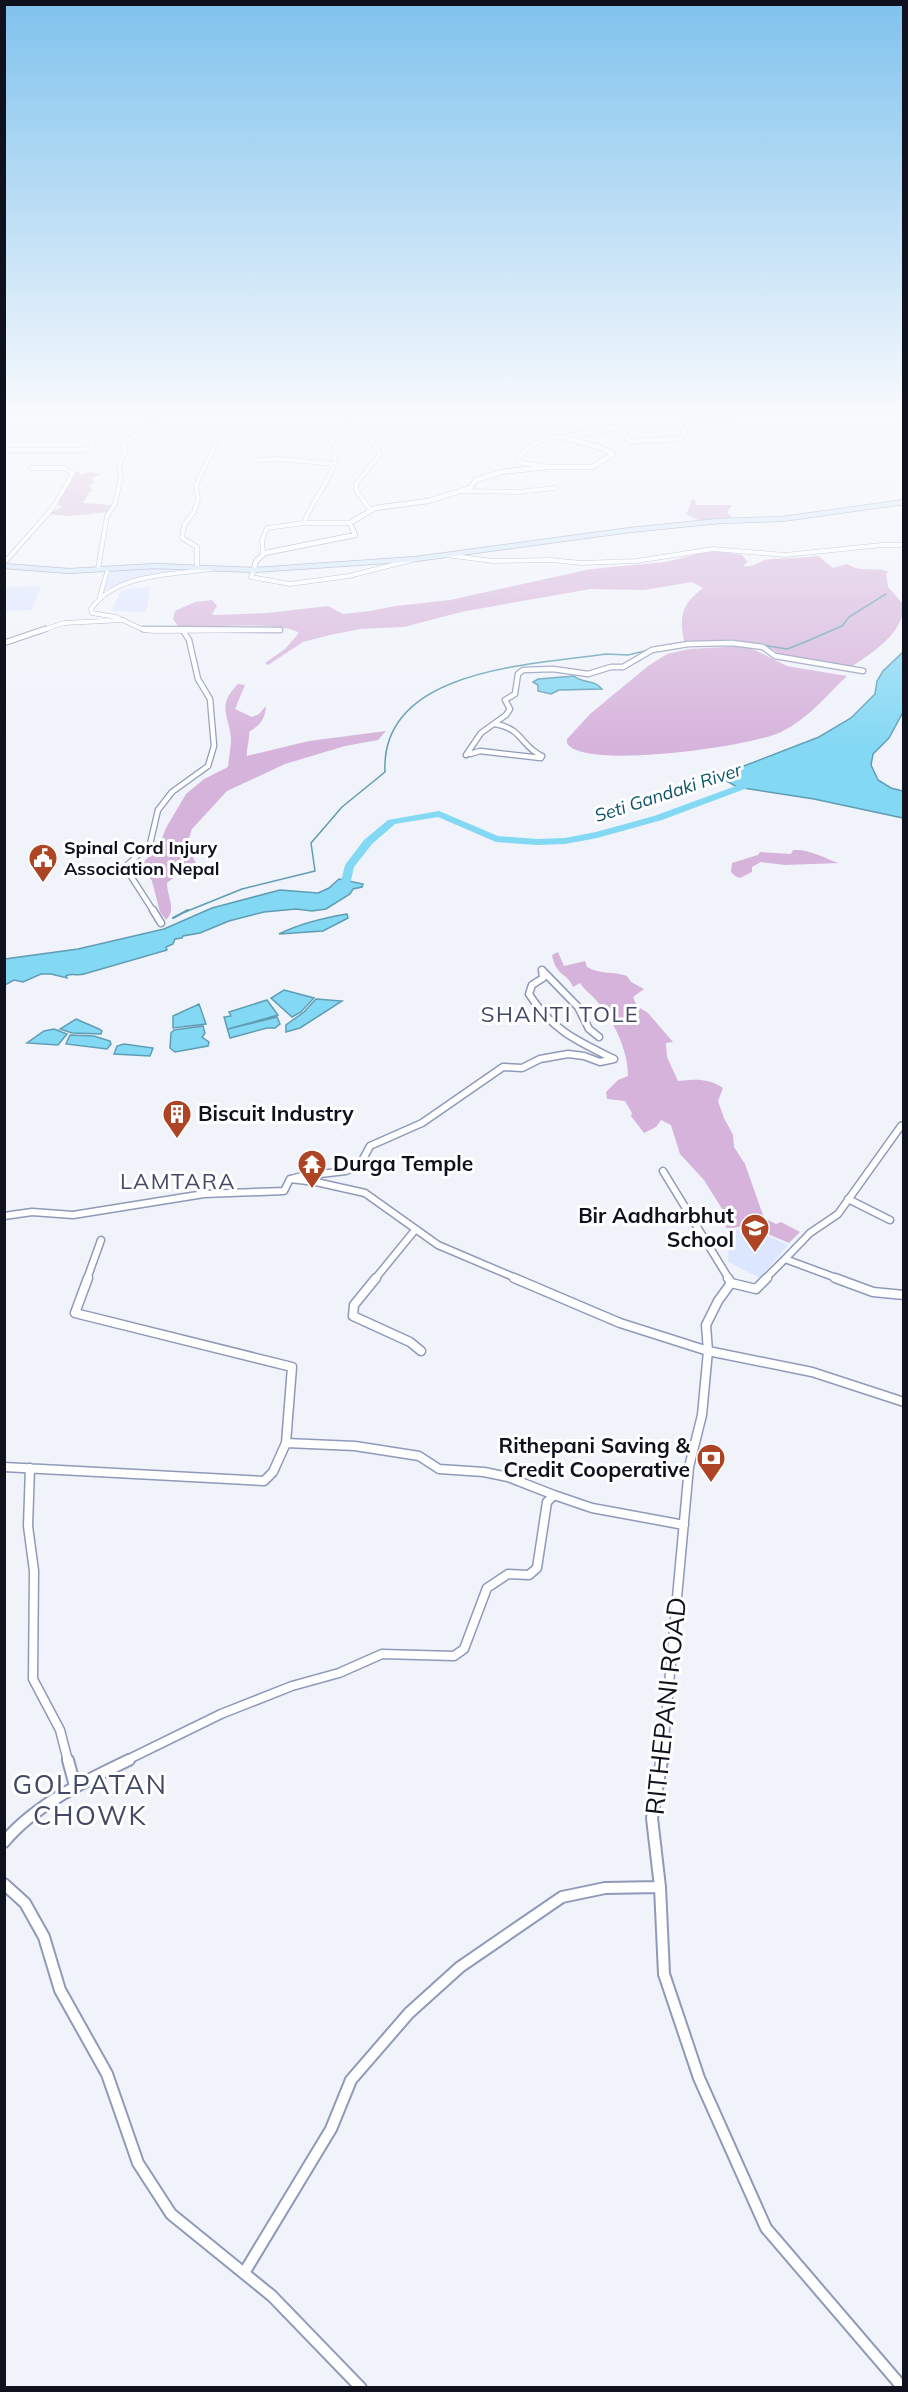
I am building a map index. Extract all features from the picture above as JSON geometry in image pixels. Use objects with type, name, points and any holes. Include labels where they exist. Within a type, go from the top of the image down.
[{"type":"main road","points":[[4,565],[64,571],[156,566],[254,570],[416,559],[654,528]]},
{"type":"street","points":[[4,565],[37,528]]},
{"type":"street","points":[[98,569],[105,528]]},
{"type":"street","points":[[183,528],[181,531],[182,538],[197,546],[197,568]]},
{"type":"street","points":[[263,554],[262,540],[267,528],[270,528]]},
{"type":"street","points":[[352,528],[355,534],[352,536],[263,554],[256,561],[251,577],[290,585],[349,576],[416,559]]},
{"type":"street","points":[[446,555],[493,561],[551,560],[581,563],[637,561],[713,549],[785,555],[903,545]]},
{"type":"street","points":[[100,596],[108,569]]},
{"type":"street","points":[[212,569],[124,584],[100,596],[92,605],[92,613],[124,620],[144,630],[184,632],[280,630]]},
{"type":"street","points":[[4,643],[64,623],[124,620]]},
{"type":"street","points":[[160,923],[125,867],[150,844],[158,810],[172,792],[208,766],[214,746],[210,699],[198,679],[189,640],[184,632]]},
{"type":"street","points":[[495,724],[510,727],[520,734],[528,748],[533,753],[542,756],[541,758],[480,752],[467,754],[481,734],[510,709],[505,700],[515,694],[518,674],[524,670],[553,669],[588,674],[610,666],[624,667],[652,650],[667,647],[688,644],[750,644],[763,647],[775,656],[863,671]]},
{"type":"street","points":[[4,1216],[33,1212],[52,1216],[71,1215],[133,1203],[207,1194],[284,1191],[290,1179],[304,1173],[315,1175],[340,1173],[359,1166],[366,1159],[370,1146],[422,1123],[503,1067],[522,1068],[540,1059],[568,1054],[584,1056],[600,1062],[614,1059],[562,1034],[540,1013],[529,994],[532,985],[543,978],[542,970],[578,1007],[589,1029],[598,1037]]},
{"type":"street","points":[[663,1171],[731,1283],[756,1289],[810,1233],[838,1214],[876,1158],[901,1126],[903,1128]]},
{"type":"street","points":[[290,1179],[316,1182],[364,1193],[415,1230],[459,1255],[620,1323],[708,1351],[812,1372],[903,1402]]},
{"type":"street","points":[[848,1198],[890,1220]]},
{"type":"street","points":[[415,1230],[354,1305],[353,1316],[410,1342],[421,1351]]},
{"type":"street","points":[[4,1467],[264,1481],[273,1472],[286,1443],[292,1367],[75,1313],[101,1240]]},
{"type":"street","points":[[785,1259],[873,1292],[903,1295]]},
{"type":"street","name":"RITHEPANI ROAD","points":[[731,1283],[718,1301],[706,1325],[708,1351],[702,1415],[689,1467],[664,1742],[651,1818],[660,1887],[664,1974],[699,2078],[766,2228],[903,2388]]},
{"type":"street","points":[[286,1443],[355,1446],[419,1456],[439,1469],[484,1472],[508,1477],[592,1508],[684,1525]]},
{"type":"street","points":[[30,1468],[28,1526],[34,1571],[33,1679],[60,1730],[75,1786]]},
{"type":"street","points":[[4,1842],[15,1829],[75,1786],[222,1714],[292,1686],[339,1673],[382,1654],[454,1656],[464,1649],[487,1588],[508,1574],[529,1575],[537,1568],[547,1502],[554,1495]]},
{"type":"street","points":[[4,1884],[25,1902],[44,1937],[60,1990],[107,2074],[138,2163],[171,2214],[272,2296],[361,2388]]},
{"type":"street","points":[[244,2273],[331,2128],[351,2080],[409,2013],[460,1966],[562,1897],[605,1888],[660,1887]]},
{"type":"shaded area","points":[[712,550],[742,555],[748,562],[743,566],[770,559],[818,556],[833,568],[847,564],[857,568],[889,572],[886,574],[888,587],[904,605],[902,615],[898,625],[885,642],[851,667],[812,662],[778,653],[767,646],[729,640],[684,641],[682,617],[686,605],[703,588],[692,582],[644,590],[590,589],[461,612],[404,627],[360,629],[303,642],[268,665],[265,663],[285,649],[298,632],[259,626],[184,628],[178,626],[173,619],[175,611],[195,602],[212,600],[217,606],[212,614],[215,615],[267,613],[328,606],[343,614],[370,611],[450,600],[591,569],[666,562]]},
{"type":"shaded area","points":[[172,568],[170,574],[122,583],[102,591],[110,570]]},
{"type":"shaded area","points":[[41,586],[32,610],[5,611],[5,587]]},
{"type":"shaded area","points":[[151,587],[146,612],[111,611],[122,590]]},
{"type":"shaded area","points":[[743,646],[787,666],[847,676],[800,720],[781,732],[764,738],[705,749],[634,756],[603,755],[579,751],[567,743],[567,739],[590,714],[648,666],[667,654],[689,649]]},
{"type":"shaded area","points":[[238,684],[245,685],[235,709],[252,717],[259,714],[266,706],[261,722],[249,732],[247,756],[309,741],[386,731],[378,740],[345,746],[285,764],[227,791],[192,829],[189,838],[191,846],[203,842],[200,852],[191,853],[199,870],[181,872],[167,883],[171,912],[166,920],[160,912],[152,881],[140,866],[159,846],[166,828],[186,794],[204,779],[228,767],[231,738],[226,705],[227,698]]},
{"type":"shaded area","points":[[793,850],[811,852],[839,863],[785,865],[761,862],[752,867],[752,872],[740,878],[731,872],[732,863],[758,855],[760,852],[791,854]]},
{"type":"shaded area","points":[[558,952],[564,966],[585,961],[587,967],[627,976],[631,982],[644,989],[633,997],[637,1006],[648,1013],[673,1042],[666,1043],[667,1057],[678,1081],[702,1080],[723,1088],[718,1101],[733,1135],[734,1147],[745,1164],[764,1218],[776,1224],[781,1222],[800,1232],[789,1243],[747,1225],[729,1229],[721,1224],[724,1212],[704,1180],[680,1154],[671,1125],[661,1120],[656,1127],[644,1133],[631,1116],[632,1113],[625,1101],[607,1099],[606,1092],[618,1080],[628,1076],[623,1046],[609,1017],[596,1000],[580,983],[573,987],[556,967],[552,955]]},
{"type":"shaded area","name":"Bir Aadharbhut School","points":[[747,1227],[788,1245],[760,1278],[728,1262],[729,1230]]},
{"type":"water","points":[[903,652],[903,712],[889,738],[873,754],[871,765],[878,780],[891,788],[903,791],[903,818],[814,799],[737,787],[718,776],[819,737],[851,718],[875,694],[877,681],[883,671]]},
{"type":"water","points":[[574,676],[596,684],[602,689],[559,690],[551,694],[538,691],[538,685],[533,682],[538,679]]},
{"type":"water","points":[[339,879],[363,884],[362,887],[353,889],[350,894],[326,909],[264,912],[175,939],[173,944],[166,947],[167,950],[84,974],[68,975],[67,978],[41,974],[23,982],[14,980],[5,985],[5,959],[78,949],[164,929],[212,908],[280,890],[318,893],[329,888]]},
{"type":"water","points":[[347,914],[348,918],[323,931],[279,934],[312,921]]},
{"type":"water","points":[[284,990],[314,998],[301,1012],[292,1017],[271,998]]},
{"type":"water","points":[[316,999],[342,1001],[300,1028],[286,1032],[286,1025],[304,1012]]},
{"type":"water","points":[[267,1000],[278,1015],[228,1029],[277,1017],[280,1024],[275,1028],[230,1038],[224,1017],[231,1016],[229,1012]]},
{"type":"water","points":[[199,1004],[206,1024],[173,1028],[173,1016]]},
{"type":"water","points":[[76,1019],[99,1029],[102,1031],[101,1034],[72,1033],[60,1029]]},
{"type":"water","points":[[203,1026],[205,1033],[202,1037],[209,1042],[208,1046],[175,1052],[170,1048],[171,1033],[174,1030]]},
{"type":"water","points":[[54,1029],[67,1034],[58,1045],[27,1043],[44,1031]]},
{"type":"water","points":[[70,1035],[94,1036],[110,1041],[111,1044],[107,1049],[66,1044]]},
{"type":"water","points":[[124,1044],[153,1048],[150,1056],[114,1054],[117,1046]]},
{"type":"waterway","points":[[762,645],[787,649],[805,642],[842,626],[849,617],[886,594]]},
{"type":"waterway","points":[[185,912],[242,889],[315,871],[311,843],[342,807],[385,772],[390,738],[407,711],[433,692],[466,678],[503,669],[606,654],[628,655],[649,650]]},
{"type":"waterway","name":"Seti Gandaki River","points":[[338,894],[344,892],[349,867],[368,842],[392,822],[439,814],[496,839],[537,842],[565,841],[597,835],[658,818],[755,782]]},
{"type":"waterway","points":[[173,918],[188,910]]},
{"type":"place","name":"Spinal Cord Injury Association Nepal","points":[[43,884]]},
{"type":"place","name":"Biscuit Industry","points":[[177,1140]]},
{"type":"place","name":"Durga Temple","points":[[312,1190]]},
{"type":"place","name":"Bir Aadharbhut School","points":[[755,1254]]},
{"type":"place","name":"Rithepani Saving & Credit Cooperative","points":[[711,1484]]},
{"type":"district","name":"SHANTI TOLE","points":[[560,1014]]},
{"type":"district","name":"LAMTARA","points":[[178,1181]]},
{"type":"district","name":"GOLPATAN CHOWK","points":[[90,1800]]}]
